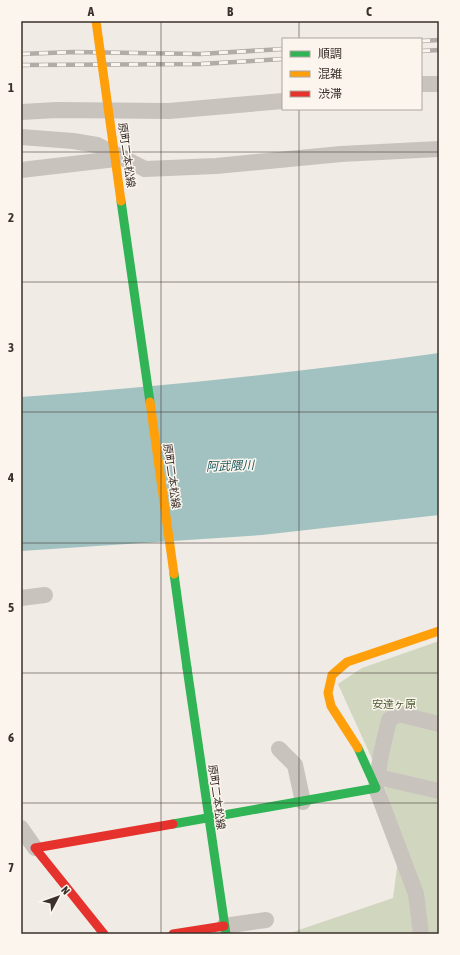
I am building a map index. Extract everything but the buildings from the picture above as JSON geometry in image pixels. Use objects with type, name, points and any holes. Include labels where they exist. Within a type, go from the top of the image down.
[{"type":"main road","name":"原町二本松線","points":[[96,21],[225,930]]},
{"type":"main road","points":[[26,838],[208,818],[303,802],[377,782],[327,697],[327,686],[331,676],[340,666],[347,662],[439,631]]},
{"type":"main road","points":[[26,838],[104,934]]},
{"type":"main road","points":[[173,934],[225,930]]},
{"type":"street","points":[[422,84],[439,84]]},
{"type":"street","points":[[21,112],[57,110],[169,111],[282,101]]},
{"type":"street","points":[[21,137],[73,141],[97,145],[145,169],[216,166],[341,154],[439,149]]},
{"type":"street","points":[[21,170],[116,159]]},
{"type":"street","points":[[21,598],[45,595]]},
{"type":"street","points":[[421,934],[416,894],[377,782],[389,720],[398,714],[439,724]]},
{"type":"street","points":[[279,749],[289,757],[295,765],[303,802]]},
{"type":"street","points":[[377,782],[439,791]]},
{"type":"street","points":[[225,930],[266,920]]},
{"type":"green space","name":"安達ヶ原","points":[[439,641],[439,934],[287,934],[393,898],[401,837],[384,785],[338,684],[362,668]]},
{"type":"water","name":"阿武隈川","points":[[439,353],[439,515],[262,535],[21,551],[21,397],[126,389]]},
{"type":"railway","points":[[422,41],[439,40]]},
{"type":"railway","points":[[21,54],[74,52],[200,54],[282,49]]},
{"type":"railway","points":[[422,51],[439,50]]},
{"type":"railway","points":[[21,65],[201,64],[282,59]]},
{"type":"traffic: fast","points":[[121,201],[150,402]]},
{"type":"traffic: fast","points":[[174,574],[187,668]]},
{"type":"traffic: fast","points":[[187,668],[226,934]]},
{"type":"traffic: fast","points":[[173,824],[376,788],[358,748]]},
{"type":"traffic: slow","points":[[96,21],[121,201]]},
{"type":"traffic: slow","points":[[150,402],[174,574]]},
{"type":"traffic: slow","points":[[358,748],[331,706],[328,693],[332,675],[347,662],[439,631]]},
{"type":"traffic: jam","points":[[104,934],[35,848],[173,824]]},
{"type":"traffic: jam","points":[[173,934],[224,926]]}]
